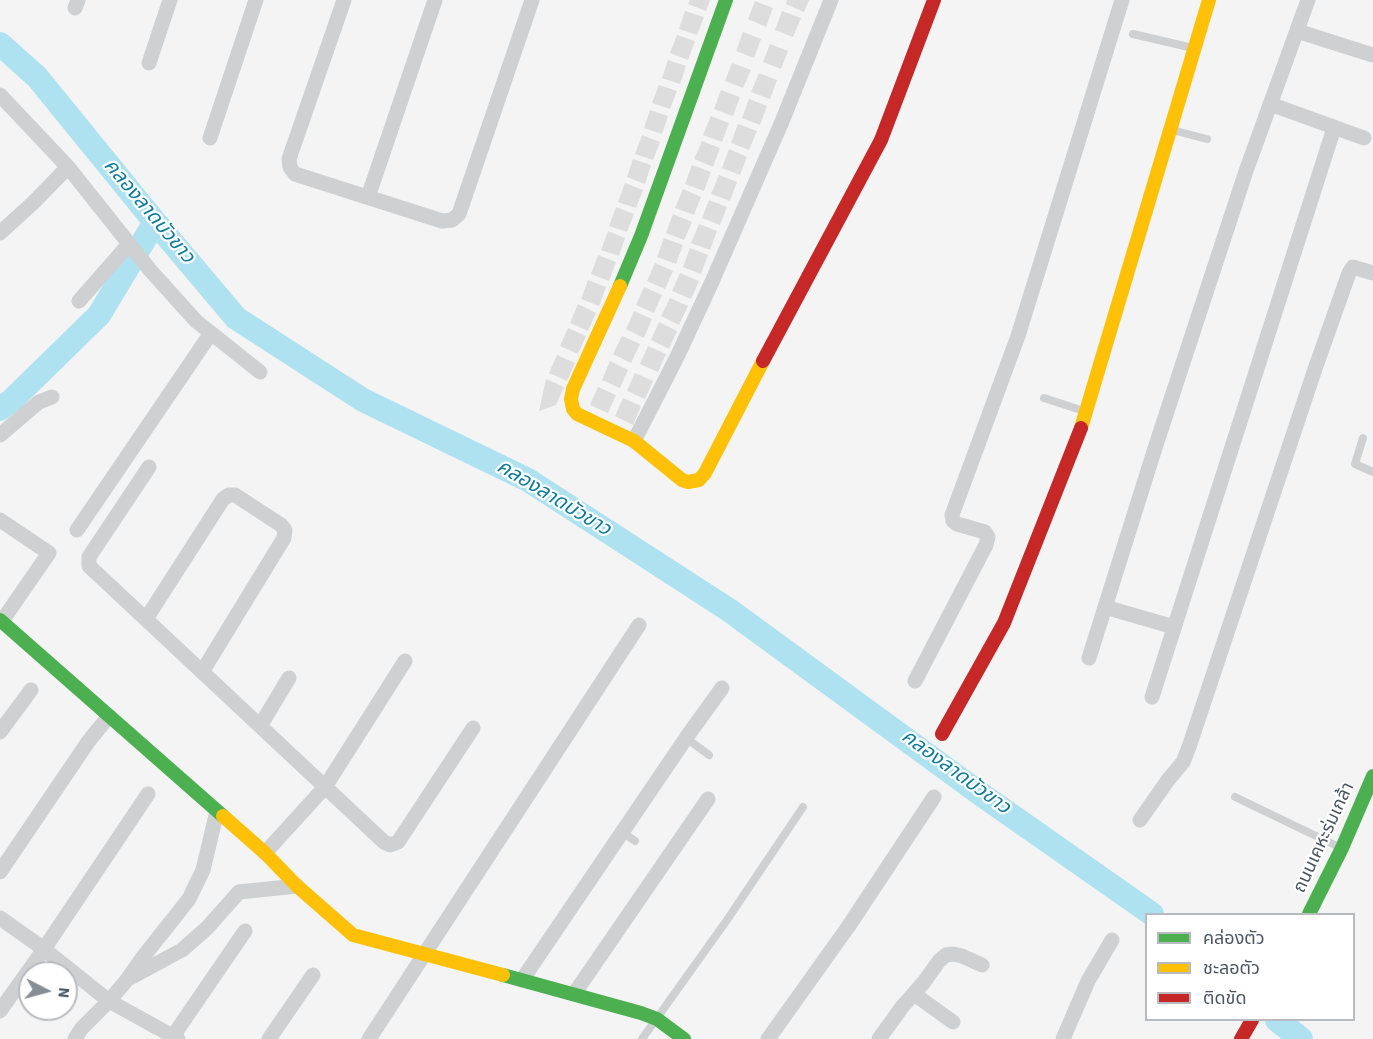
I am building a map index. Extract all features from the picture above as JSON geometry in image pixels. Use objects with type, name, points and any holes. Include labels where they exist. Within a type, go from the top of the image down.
[{"type":"street","points":[[149,63],[170,0]]},
{"type":"street","points":[[210,138],[256,0]]},
{"type":"street","points":[[344,0],[289,159],[290,167],[295,174],[442,221],[452,220],[459,214],[532,0]]},
{"type":"street","points":[[369,197],[435,0]]},
{"type":"street","points":[[726,0],[641,236],[573,389],[571,399],[577,414],[634,441],[682,480],[688,482],[699,480],[705,473],[881,140],[928,2]]},
{"type":"street","points":[[634,441],[716,274],[781,124],[831,0]]},
{"type":"street","points":[[915,681],[986,545],[988,537],[985,532],[957,524],[953,521],[952,515],[1018,336],[1122,0]]},
{"type":"street","points":[[942,734],[1004,623],[1066,468],[1086,411],[1209,0]]},
{"type":"street","points":[[1089,658],[1246,171],[1308,0]]},
{"type":"street","points":[[1298,31],[1373,55]]},
{"type":"street","points":[[0,95],[68,167],[150,270],[196,321],[260,372]]},
{"type":"street","points":[[1270,104],[1364,138]]},
{"type":"street","points":[[1152,697],[1334,128]]},
{"type":"street","points":[[0,232],[34,202],[68,167]]},
{"type":"street","points":[[80,301],[126,241]]},
{"type":"street","points":[[1140,820],[1183,762],[1189,747],[1349,273],[1353,267],[1373,273]]},
{"type":"street","points":[[77,530],[211,333]]},
{"type":"street","points":[[0,435],[39,402],[52,397]]},
{"type":"street","points":[[149,467],[89,557],[89,566],[384,842],[390,845],[398,842],[473,728]]},
{"type":"street","points":[[146,619],[223,499],[229,495],[235,495],[281,525],[285,530],[284,538],[202,672]]},
{"type":"street","points":[[0,519],[49,553],[1,621],[265,853],[297,886],[353,935],[425,952],[640,1013],[657,1019],[684,1039]]},
{"type":"street","points":[[1105,607],[1174,627]]},
{"type":"street","points":[[369,1039],[639,625]]},
{"type":"street","points":[[265,853],[325,786],[405,661]]},
{"type":"street","points":[[260,726],[289,678]]},
{"type":"street","points":[[522,980],[722,688]]},
{"type":"street","points":[[0,732],[31,690]]},
{"type":"street","points":[[0,872],[88,742],[109,716]]},
{"type":"street","name":"ถนนเคหะร่มเกล้า","points":[[1310,913],[1372,784]]},
{"type":"street","points":[[0,1011],[148,794]]},
{"type":"street","points":[[768,1039],[848,927],[934,797]]},
{"type":"street","points":[[574,994],[708,799]]},
{"type":"street","points":[[75,1039],[81,1029],[126,981],[189,899],[203,870],[217,811]]},
{"type":"street","points":[[126,981],[182,950],[207,928],[239,892],[297,886]]},
{"type":"street","points":[[0,918],[44,949],[109,1001],[174,1038],[245,931]]},
{"type":"street","points":[[1063,1039],[1088,981],[1112,940]]},
{"type":"street","points":[[879,1039],[939,961],[953,954],[982,965]]},
{"type":"street","points":[[269,1039],[313,975]]},
{"type":"street","points":[[914,994],[953,1022]]},
{"type":"street","points":[[1241,1039],[1251,1021]]},
{"type":"lane","points":[[1133,34],[1195,48]]},
{"type":"lane","points":[[1170,129],[1208,139]]},
{"type":"lane","points":[[1044,398],[1086,411]]},
{"type":"lane","points":[[1363,438],[1355,464],[1373,472]]},
{"type":"lane","points":[[686,738],[710,755]]},
{"type":"lane","points":[[1235,797],[1342,848]]},
{"type":"lane","points":[[642,1039],[727,920],[803,807]]},
{"type":"lane","points":[[622,832],[635,841]]},
{"type":"building","points":[[690,0],[710,0],[706,11],[688,4]]},
{"type":"building","points":[[787,0],[809,0],[804,12],[786,4]]},
{"type":"building","points":[[755,1],[773,8],[766,27],[748,19]]},
{"type":"building","points":[[685,11],[704,17],[697,35],[679,29]]},
{"type":"building","points":[[782,11],[801,18],[793,37],[775,30]]},
{"type":"building","points":[[743,32],[761,39],[754,58],[736,51]]},
{"type":"building","points":[[677,35],[695,41],[688,60],[670,53]]},
{"type":"building","points":[[770,44],[788,51],[781,69],[763,62]]},
{"type":"building","points":[[668,60],[686,66],[680,84],[662,78]]},
{"type":"building","points":[[732,63],[751,70],[743,88],[725,81]]},
{"type":"building","points":[[759,73],[777,80],[770,99],[751,92]]},
{"type":"building","points":[[659,85],[677,91],[670,109],[652,103]]},
{"type":"building","points":[[721,90],[740,97],[733,116],[714,109]]},
{"type":"building","points":[[749,99],[767,106],[760,125],[742,118]]},
{"type":"building","points":[[650,110],[668,116],[662,134],[644,128]]},
{"type":"building","points":[[711,116],[729,123],[722,142],[703,135]]},
{"type":"building","points":[[738,124],[757,131],[749,150],[731,143]]},
{"type":"building","points":[[642,135],[660,142],[653,160],[635,154]]},
{"type":"building","points":[[702,141],[720,148],[713,167],[694,159]]},
{"type":"building","points":[[729,149],[747,157],[740,175],[722,168]]},
{"type":"building","points":[[633,159],[651,165],[645,184],[627,177]]},
{"type":"building","points":[[692,165],[711,172],[704,191],[685,184]]},
{"type":"building","points":[[719,175],[737,182],[730,201],[711,194]]},
{"type":"building","points":[[625,183],[643,190],[636,208],[618,202]]},
{"type":"building","points":[[683,189],[701,197],[694,215],[675,208]]},
{"type":"building","points":[[709,200],[727,207],[720,225],[702,218]]},
{"type":"building","points":[[616,207],[634,214],[627,232],[609,226]]},
{"type":"building","points":[[673,214],[692,222],[684,240],[666,233]]},
{"type":"building","points":[[699,224],[717,231],[710,250],[691,243]]},
{"type":"building","points":[[608,231],[625,238],[619,256],[601,250]]},
{"type":"building","points":[[664,238],[683,245],[676,264],[657,257]]},
{"type":"building","points":[[690,248],[708,255],[701,274],[683,267]]},
{"type":"building","points":[[598,255],[616,262],[609,281],[591,274]]},
{"type":"building","points":[[655,263],[673,271],[665,289],[647,281]]},
{"type":"building","points":[[680,273],[699,281],[691,299],[672,291]]},
{"type":"building","points":[[588,280],[606,287],[599,306],[581,299]]},
{"type":"building","points":[[644,287],[662,295],[654,313],[636,305]]},
{"type":"building","points":[[670,298],[688,306],[679,325],[661,316]]},
{"type":"building","points":[[578,304],[596,313],[588,331],[570,323]]},
{"type":"building","points":[[634,311],[652,319],[644,338],[626,329]]},
{"type":"building","points":[[659,322],[677,331],[669,349],[651,340]]},
{"type":"building","points":[[568,328],[586,336],[578,354],[560,346]]},
{"type":"building","points":[[622,336],[640,344],[631,363],[613,354]]},
{"type":"building","points":[[648,346],[666,354],[658,372],[640,364]]},
{"type":"building","points":[[557,355],[575,363],[567,381],[549,373]]},
{"type":"building","points":[[610,361],[628,370],[620,388],[602,380]]},
{"type":"building","points":[[635,373],[653,381],[645,399],[627,391]]},
{"type":"building","points":[[546,379],[564,387],[556,405],[539,411]]},
{"type":"building","points":[[598,387],[616,395],[608,413],[590,405]]},
{"type":"building","points":[[623,398],[641,406],[633,425],[615,416]]},
{"type":"waterway","name":"คลองลาดบัวขาว","points":[[0,44],[37,77],[236,318],[363,400],[528,480],[729,610],[982,795],[1151,913]]},
{"type":"waterway","points":[[0,409],[99,315],[155,222]]},
{"type":"waterway","name":"คลองลาดบัวขาว","points":[[1278,1021],[1301,1039]]},
{"type":"traffic: fast","points":[[620,286],[641,236],[726,0]]},
{"type":"traffic: fast","points":[[0,620],[223,816]]},
{"type":"traffic: fast","points":[[1310,913],[1342,848],[1373,776]]},
{"type":"traffic: fast","points":[[503,975],[641,1013],[657,1019],[684,1039]]},
{"type":"traffic: slow","points":[[1081,428],[1209,0]]},
{"type":"traffic: slow","points":[[620,286],[573,389],[571,399],[573,409],[577,414],[634,441],[682,480],[688,482],[699,480],[705,473],[763,361]]},
{"type":"traffic: slow","points":[[223,816],[353,935],[503,975]]},
{"type":"traffic: jam","points":[[763,361],[881,140],[934,0]]},
{"type":"traffic: jam","points":[[942,734],[1004,623],[1081,428]]},
{"type":"traffic: jam","points":[[1241,1039],[1251,1021]]}]
